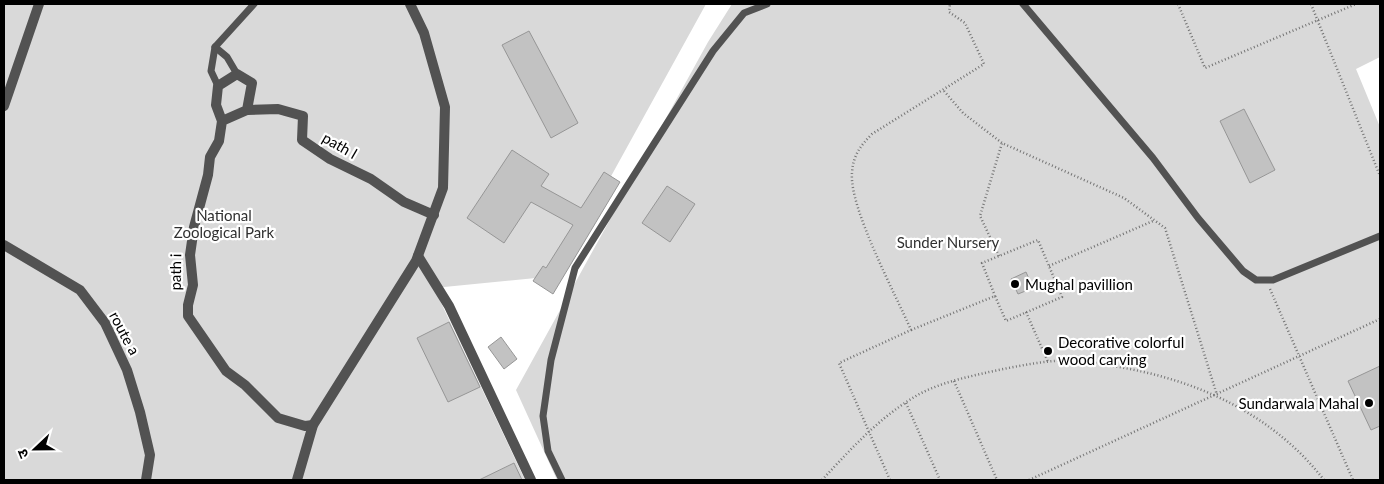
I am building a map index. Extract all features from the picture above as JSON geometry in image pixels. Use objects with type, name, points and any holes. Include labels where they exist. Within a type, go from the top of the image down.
[{"type":"street","points":[[4,106],[39,4]]},
{"type":"street","points":[[297,480],[313,425],[418,256],[443,188],[445,107],[424,33],[410,4]]},
{"type":"street","points":[[218,86],[236,74],[252,83],[247,110],[222,121]]},
{"type":"street","name":"path i","points":[[218,86],[216,105],[222,121],[219,141],[210,157],[208,175],[194,227],[190,255],[193,285],[188,305],[188,316],[226,371],[245,385],[278,418],[305,426],[313,425]]},
{"type":"street","name":"path l","points":[[247,110],[278,109],[303,116],[302,140],[330,159],[371,179],[404,202],[434,215]]},
{"type":"street","name":"route a","points":[[4,245],[80,290],[105,323],[127,370],[140,412],[150,455],[146,480]]},
{"type":"street","points":[[418,256],[449,306],[531,480]]},
{"type":"lane","points":[[218,86],[211,71],[215,47],[238,19],[254,4]]},
{"type":"lane","points":[[562,480],[548,451],[544,416],[551,360],[574,268],[712,51],[744,13],[767,4]]},
{"type":"lane","points":[[1022,4],[1153,158],[1198,218],[1243,271],[1256,280],[1273,280],[1380,236]]},
{"type":"lane","points":[[215,47],[227,57],[236,74]]},
{"type":"path","points":[[912,330],[855,202],[852,174],[858,148],[872,134],[944,91],[984,64],[965,23],[949,12],[950,4]]},
{"type":"path","points":[[1178,4],[1205,68],[1356,4]]},
{"type":"path","points":[[1311,4],[1380,176]]},
{"type":"path","points":[[944,91],[963,113],[1002,143],[1124,198],[1165,228],[1217,395]]},
{"type":"path","points":[[998,256],[980,216],[1002,143]]},
{"type":"path","points":[[1049,266],[1154,221]]},
{"type":"path","points":[[1038,240],[1049,266],[1062,297],[1006,321],[982,263],[1038,240]]},
{"type":"path","points":[[1266,280],[1352,480]]},
{"type":"path","points":[[890,480],[839,363],[912,330],[995,296]]},
{"type":"path","points":[[1026,312],[1048,362]]},
{"type":"path","points":[[1031,480],[1380,319]]},
{"type":"path","points":[[822,480],[868,432],[906,402],[954,380],[1034,363],[1076,360],[1151,372],[1217,395],[1243,409],[1286,442],[1324,480]]},
{"type":"path","points":[[954,380],[997,480]]},
{"type":"path","points":[[906,402],[940,480]]},
{"type":"green space","name":"National Zoological Park","points":[[4,4],[706,4],[556,276],[434,288],[525,480],[4,480]]},
{"type":"green space","name":"Sunder Nursery","points":[[732,4],[1380,4],[1380,57],[1356,69],[1380,127],[1380,480],[557,480],[516,390],[708,42]]},
{"type":"building","points":[[529,31],[578,123],[551,138],[502,45]]},
{"type":"building","points":[[1244,109],[1275,170],[1250,183],[1220,121]]},
{"type":"building","points":[[512,150],[549,174],[541,186],[581,208],[604,172],[620,182],[553,294],[533,281],[543,266],[546,268],[573,225],[531,202],[504,243],[467,218]]},
{"type":"building","points":[[667,186],[695,204],[670,242],[642,223]]},
{"type":"building","points":[[1026,272],[1033,288],[1018,294],[1011,279]]},
{"type":"building","points":[[449,322],[480,387],[448,402],[417,338]]},
{"type":"building","points":[[501,337],[517,359],[504,369],[488,347]]},
{"type":"building","name":"Sundarwala Mahal","points":[[1380,366],[1380,426],[1371,430],[1348,381]]},
{"type":"building","points":[[514,463],[522,480],[479,480]]},
{"type":"place","name":"Mughal pavillion","points":[[1015,284]]},
{"type":"place","name":"Decorative colorful wood carving","points":[[1048,351]]},
{"type":"place","name":"Sundarwala Mahal","points":[[1369,403]]}]
